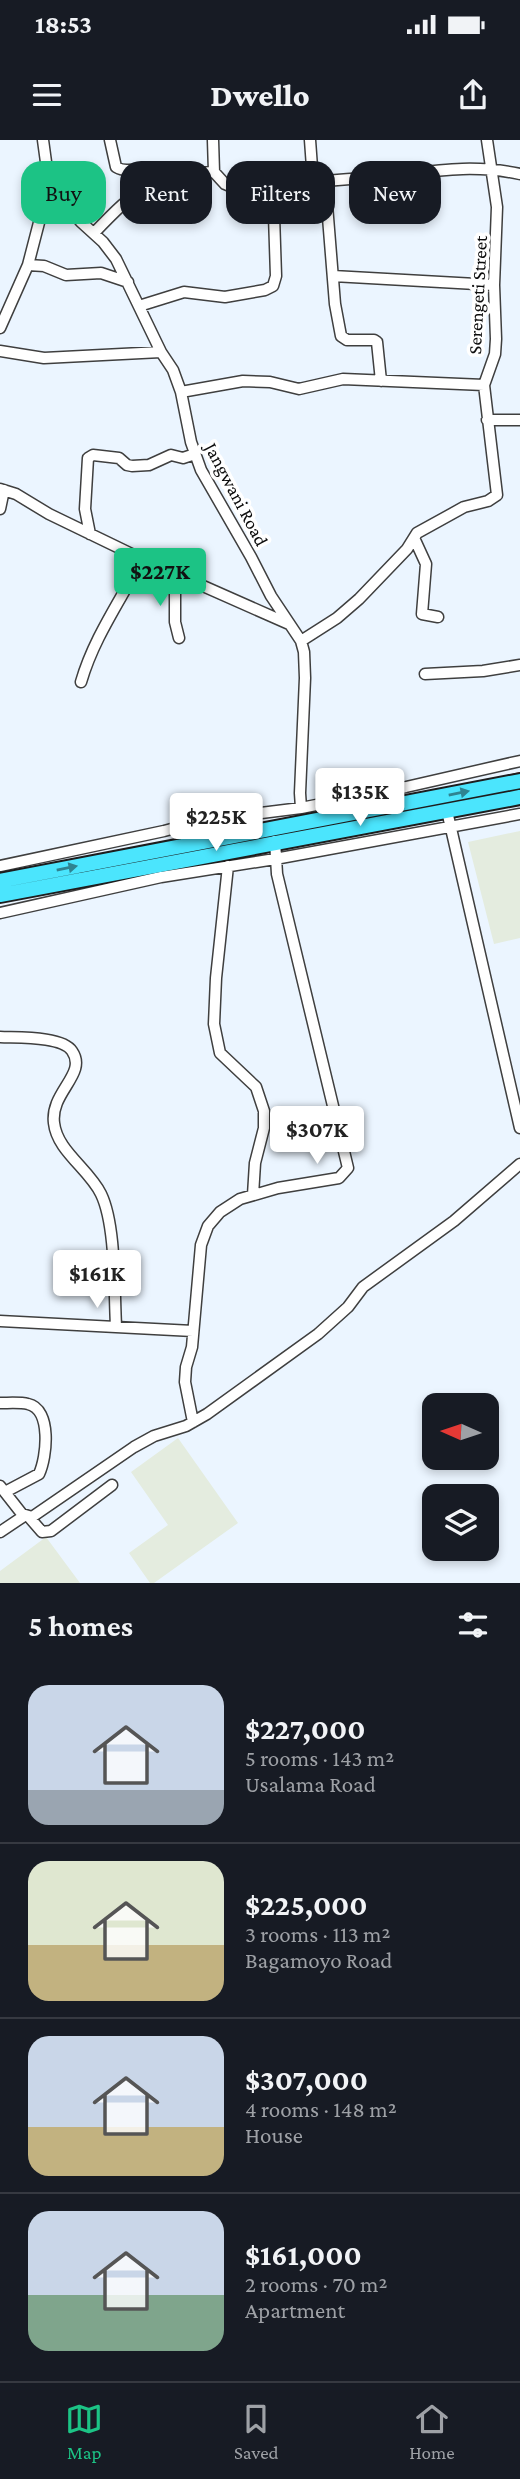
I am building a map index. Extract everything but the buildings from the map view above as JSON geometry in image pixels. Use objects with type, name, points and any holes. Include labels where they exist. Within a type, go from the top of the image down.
[{"type":"highway","points":[[0,881],[520,781]]},
{"type":"highway","points":[[0,895],[275,841],[520,797]]},
{"type":"street","points":[[44,140],[46,161]]},
{"type":"street","points":[[110,140],[116,166],[120,170]]},
{"type":"street","points":[[213,140],[214,172],[226,184]]},
{"type":"street","points":[[310,140],[312,161]]},
{"type":"street","name":"Serengeti Street","points":[[301,641],[337,618],[359,599],[415,540],[417,533],[464,507],[488,501],[497,495],[484,385],[495,354],[497,208],[487,140]]},
{"type":"street","points":[[335,179],[491,167],[520,174]]},
{"type":"street","points":[[94,233],[120,207]]},
{"type":"street","points":[[0,328],[2,315],[27,265],[38,224]]},
{"type":"street","name":"Jangwani Road","points":[[85,224],[116,259],[128,282],[161,352],[173,370],[201,470],[271,596],[301,641],[305,678],[301,808]]},
{"type":"street","points":[[139,306],[184,292],[225,297],[265,290],[272,286],[276,276],[274,224]]},
{"type":"street","points":[[329,224],[341,336],[347,340],[377,342],[381,381]]},
{"type":"street","points":[[27,265],[44,266],[66,275],[101,273],[128,282]]},
{"type":"street","points":[[333,276],[494,285]]},
{"type":"street","points":[[0,351],[44,358],[161,352]]},
{"type":"street","points":[[181,392],[243,382],[270,382],[299,388],[343,379],[484,385]]},
{"type":"street","points":[[487,420],[520,420]]},
{"type":"street","points":[[90,534],[85,509],[88,458],[93,455],[119,458],[132,467],[149,465],[171,455],[183,458],[195,454]]},
{"type":"street","points":[[0,509],[2,490],[16,494],[142,559],[292,626]]},
{"type":"street","points":[[415,540],[426,564],[422,614],[438,617]]},
{"type":"street","points":[[81,682],[98,638],[142,559]]},
{"type":"street","points":[[175,573],[175,622],[180,638]]},
{"type":"street","points":[[425,674],[520,666]]},
{"type":"street","points":[[0,866],[205,820],[301,808],[520,761]]},
{"type":"street","points":[[447,811],[520,1128]]},
{"type":"street","points":[[0,913],[161,877],[520,814]]},
{"type":"street","points":[[194,1422],[186,1382],[196,1285],[204,1234],[208,1226],[220,1212],[240,1199],[278,1188],[339,1178],[346,1173],[349,1164],[282,895],[275,859],[275,841]]},
{"type":"street","points":[[228,866],[214,1024],[219,1053],[256,1087],[264,1111],[264,1128],[255,1163],[253,1195]]},
{"type":"street","points":[[0,1037],[38,1039],[62,1044],[69,1047],[76,1059],[75,1072],[58,1097],[53,1121],[64,1146],[102,1195],[111,1237],[116,1326]]},
{"type":"street","points":[[0,1532],[27,1517],[35,1516],[134,1447],[154,1436],[194,1422],[318,1334],[348,1307],[363,1286],[454,1221],[520,1164]]},
{"type":"street","points":[[0,1321],[193,1331]]},
{"type":"street","points":[[0,1403],[28,1404],[37,1408],[42,1415],[46,1433],[39,1474],[2,1489],[42,1532],[51,1531],[112,1485]]},
{"type":"shaded area","points":[[520,831],[520,938],[494,944],[468,842]]},
{"type":"shaded area","points":[[178,1438],[238,1523],[154,1583],[150,1583],[129,1553],[168,1525],[131,1472]]},
{"type":"shaded area","points":[[46,1537],[80,1583],[0,1583],[0,1571]]},
{"type":"waterway","points":[[503,777],[520,773]]}]
